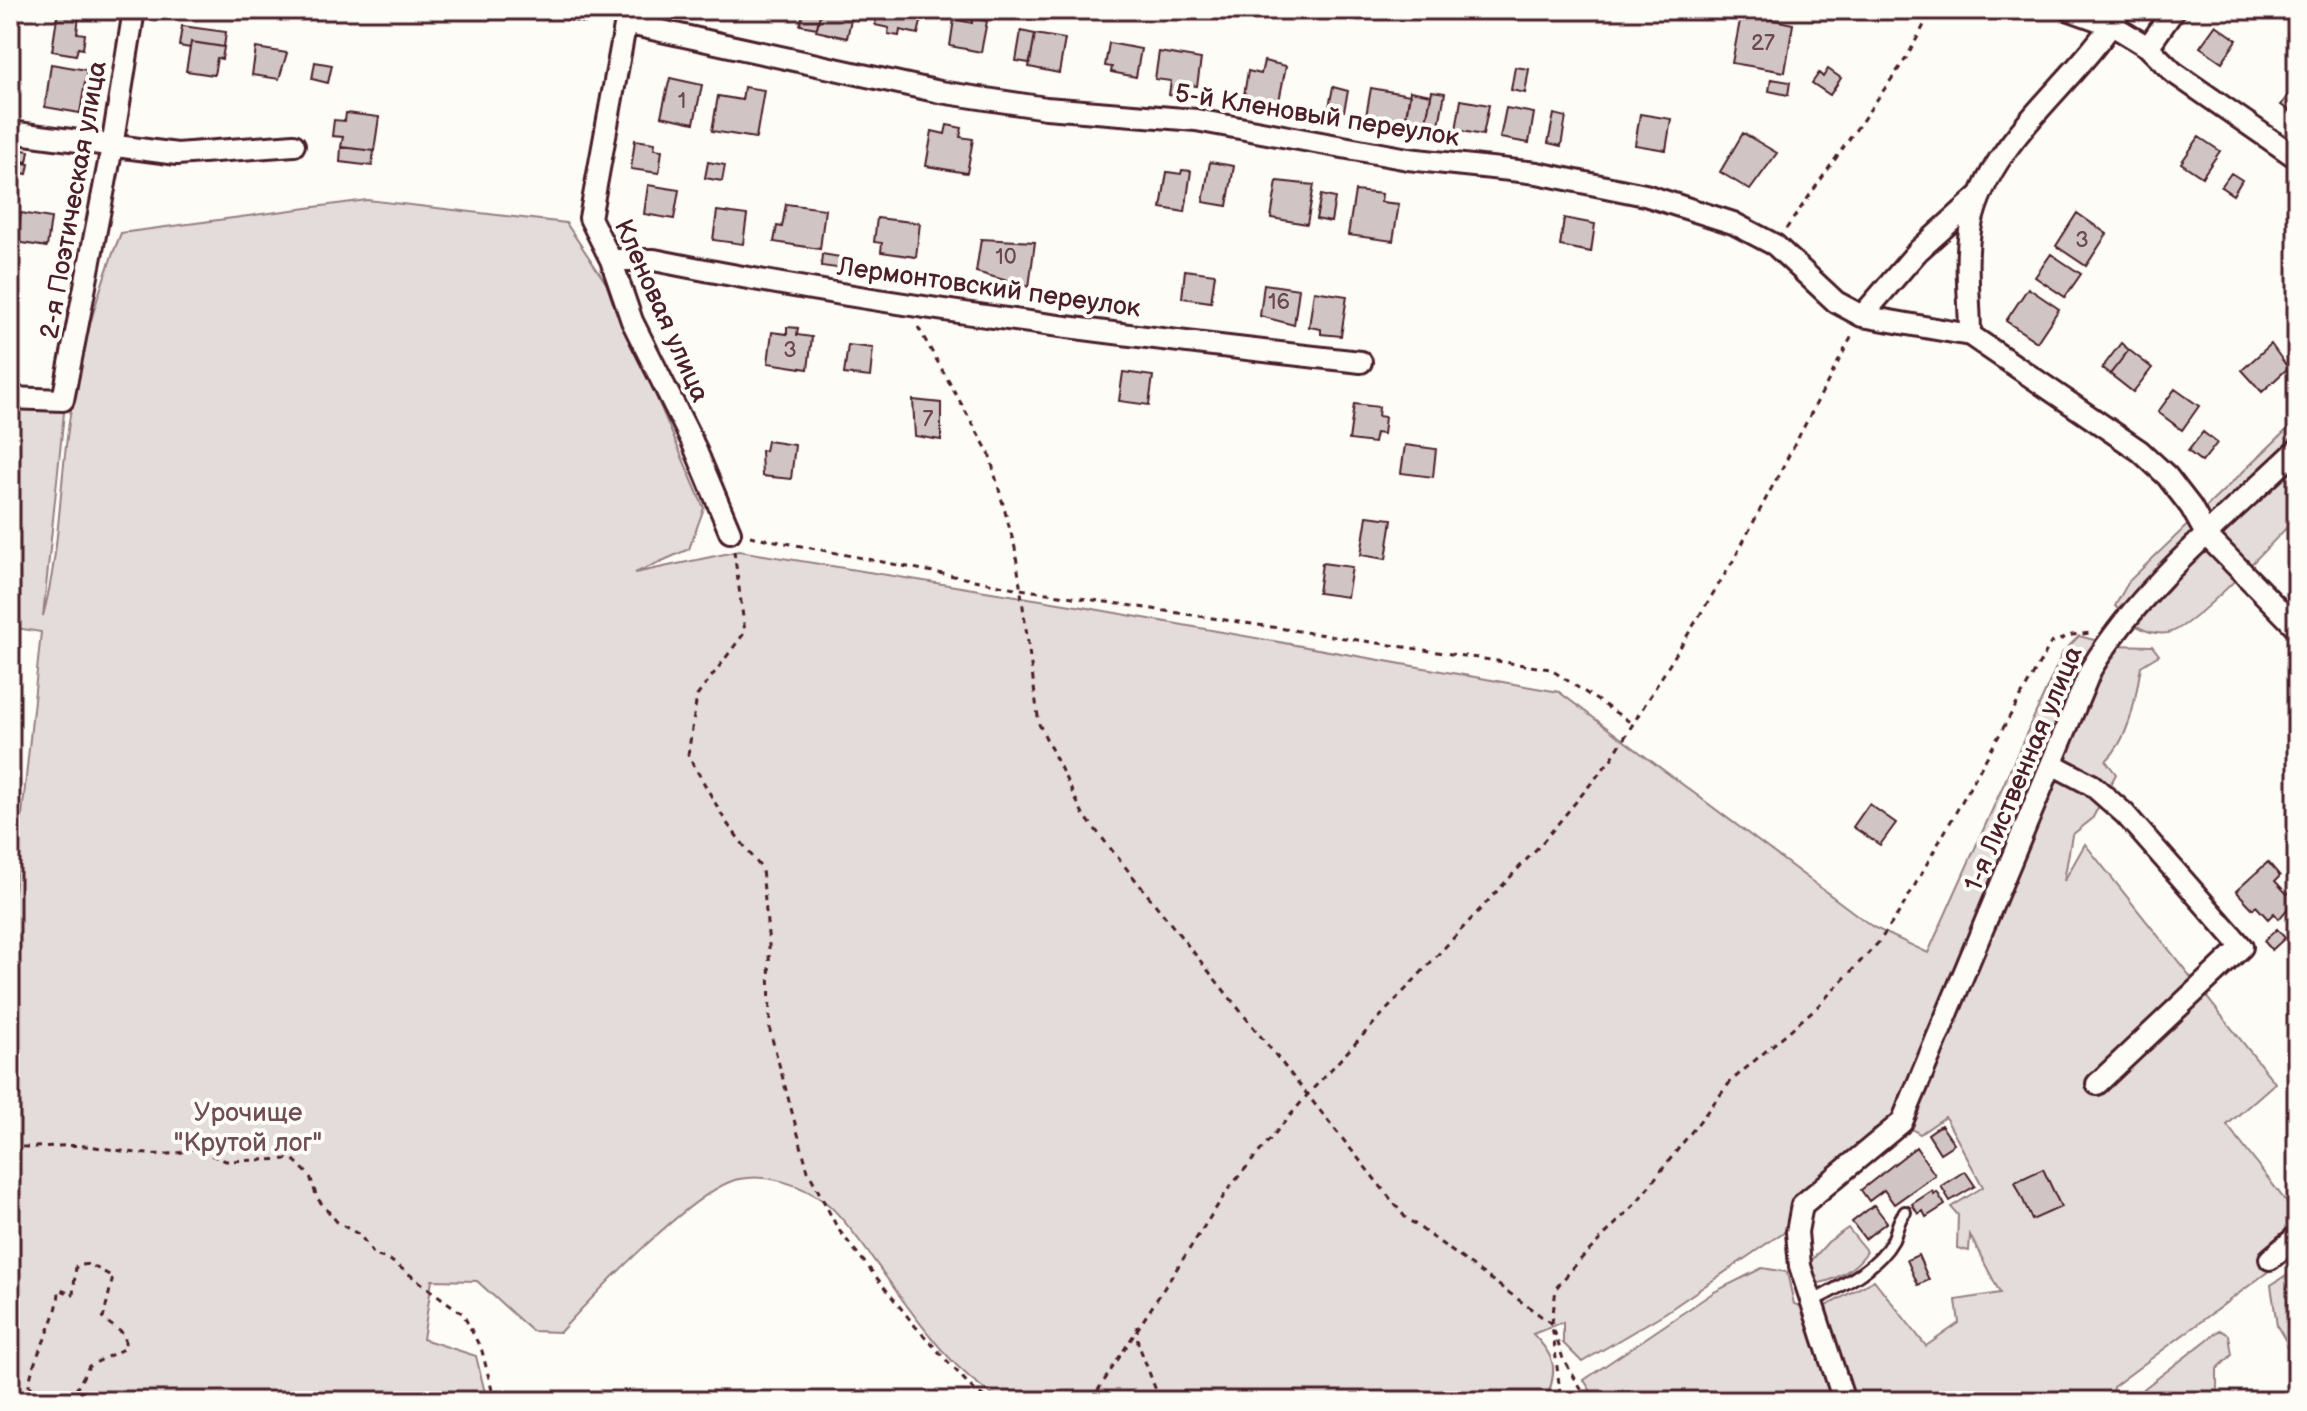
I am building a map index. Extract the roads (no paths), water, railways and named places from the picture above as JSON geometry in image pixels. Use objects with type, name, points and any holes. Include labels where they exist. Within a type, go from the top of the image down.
[{"type":"street","name":"2-я Поэтическая улица","points":[[10,398],[63,400],[112,147],[134,10]]},
{"type":"street","points":[[2070,10],[2117,15],[2173,72],[2297,158]]},
{"type":"street","points":[[2085,10],[2117,15]]},
{"type":"street","points":[[2148,47],[2174,10]]},
{"type":"street","points":[[2117,15],[1997,163],[1981,195],[1971,227],[1970,335],[2140,451],[2175,486],[2207,536],[2297,628]]},
{"type":"street","name":"5-й Кленовый переулок","points":[[627,17],[940,92],[1046,108],[1196,120],[1408,159],[1537,173],[1645,195],[1733,223],[1775,245],[1836,302],[1862,316],[1970,335]]},
{"type":"street","name":"Кленовая улица","points":[[627,17],[590,218],[611,260],[632,321],[692,441],[730,532]]},
{"type":"street","points":[[10,132],[177,154],[294,145]]},
{"type":"street","points":[[1862,316],[1918,251],[1981,195]]},
{"type":"street","name":"Лермонтовский переулок","points":[[611,260],[654,260],[914,305],[1183,342],[1361,362]]},
{"type":"street","name":"1-я Лиственная улица","points":[[1813,1301],[1800,1266],[1797,1232],[1802,1205],[1902,1122],[2091,669],[2115,631],[2207,536],[2297,450]]},
{"type":"street","points":[[2052,764],[2092,785],[2125,814],[2242,947],[2097,1084]]},
{"type":"street","points":[[2270,1259],[2297,1236]]},
{"type":"street","points":[[1813,1301],[1844,1401]]},
{"type":"lane","points":[[1813,1301],[1855,1278],[1873,1262],[1893,1240],[1898,1220],[1905,1212]]},
{"type":"park label","name":"Урочище \"Крутой лог\"","points":[[248,1128]]}]
